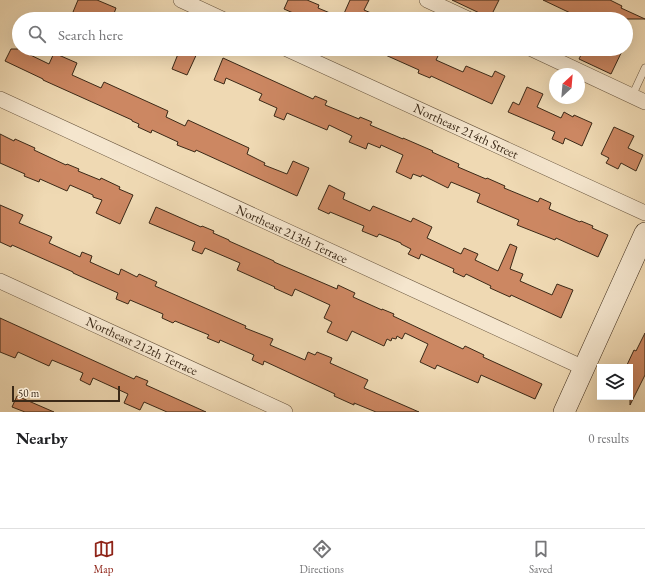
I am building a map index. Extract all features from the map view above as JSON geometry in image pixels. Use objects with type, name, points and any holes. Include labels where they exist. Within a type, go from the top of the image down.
[{"type":"street","points":[[181,0],[207,12]]},
{"type":"street","points":[[427,0],[453,12]]},
{"type":"street","name":"Northeast 214th Street","points":[[303,56],[645,213]]},
{"type":"street","points":[[547,56],[638,99]]},
{"type":"street","name":"Northeast 213th Terrace","points":[[0,99],[584,368]]},
{"type":"street","points":[[564,412],[645,233]]},
{"type":"street","name":"Northeast 212th Terrace","points":[[0,281],[285,412]]},
{"type":"lane","points":[[638,99],[645,68]]},
{"type":"building","points":[[78,0],[97,0],[116,8],[115,12],[73,12]]},
{"type":"building","points":[[288,0],[307,0],[319,5],[318,8],[328,12],[291,12],[284,9]]},
{"type":"building","points":[[350,0],[369,0],[364,10],[369,12],[345,12]]},
{"type":"building","points":[[452,0],[499,0],[493,12],[477,12]]},
{"type":"building","points":[[543,0],[610,0],[630,12],[568,12]]},
{"type":"building","points":[[633,14],[645,19],[633,19]]},
{"type":"building","points":[[11,49],[12,56],[32,56],[49,64],[53,56],[61,56],[77,63],[72,75],[101,88],[104,82],[168,111],[166,117],[185,126],[188,120],[249,148],[247,154],[265,163],[264,165],[287,174],[293,161],[309,168],[297,196],[196,150],[195,152],[177,145],[178,142],[152,130],[151,133],[138,127],[139,124],[132,120],[43,80],[5,61]]},
{"type":"building","points":[[177,56],[196,56],[187,75],[172,69]]},
{"type":"building","points":[[388,56],[438,56],[436,60],[463,72],[466,66],[492,77],[495,71],[505,76],[492,104],[431,76],[430,78],[418,73],[419,70]]},
{"type":"building","points":[[580,56],[620,56],[611,74],[579,59]]},
{"type":"building","points":[[223,58],[313,99],[315,96],[327,101],[325,105],[359,119],[360,117],[372,122],[370,125],[433,151],[432,152],[459,164],[458,167],[505,186],[504,188],[538,202],[540,198],[551,203],[549,209],[593,226],[592,228],[608,235],[598,257],[556,238],[555,240],[517,225],[519,220],[477,202],[480,194],[451,182],[448,188],[422,175],[421,177],[413,174],[411,179],[396,172],[403,155],[381,145],[380,148],[368,143],[366,149],[349,142],[352,136],[329,125],[327,130],[287,113],[284,120],[274,116],[277,108],[259,100],[262,94],[226,78],[224,84],[214,80]]},
{"type":"building","points":[[527,87],[543,94],[537,107],[561,118],[564,112],[573,117],[574,115],[592,123],[582,146],[565,138],[563,144],[552,139],[555,132],[508,112],[513,102],[519,105]]},
{"type":"building","points":[[614,127],[634,136],[628,148],[643,155],[636,171],[621,163],[618,169],[606,163],[609,158],[601,154]]},
{"type":"building","points":[[0,134],[14,141],[15,139],[35,148],[34,150],[66,165],[67,164],[79,169],[78,171],[100,180],[101,178],[120,187],[119,189],[133,195],[120,224],[96,213],[102,200],[93,197],[93,195],[70,185],[67,191],[40,179],[39,182],[0,163]]},
{"type":"building","points":[[329,185],[345,193],[343,199],[370,211],[373,206],[411,222],[413,218],[432,227],[427,238],[461,254],[464,248],[478,254],[475,260],[498,271],[510,244],[517,247],[510,269],[523,274],[520,281],[552,295],[557,284],[573,290],[561,318],[511,295],[510,297],[490,288],[491,286],[466,274],[464,277],[453,272],[454,269],[421,254],[419,259],[408,254],[411,249],[401,243],[379,234],[377,237],[362,231],[364,226],[330,212],[329,214],[318,209]]},
{"type":"building","points":[[0,205],[23,215],[19,223],[52,237],[49,243],[80,257],[82,252],[92,256],[90,262],[119,275],[121,269],[137,277],[139,274],[157,282],[155,286],[246,326],[245,328],[273,339],[270,345],[305,360],[308,352],[315,355],[317,352],[332,358],[330,363],[368,380],[364,388],[419,412],[376,412],[354,403],[354,405],[334,396],[335,394],[264,361],[263,365],[252,360],[254,355],[220,340],[219,343],[207,338],[209,335],[175,321],[173,323],[162,318],[163,314],[130,300],[128,304],[116,299],[118,293],[12,245],[11,247],[0,242]]},
{"type":"building","points":[[156,207],[201,227],[202,226],[214,231],[213,233],[229,241],[337,289],[338,285],[355,293],[353,297],[394,314],[393,316],[463,349],[465,346],[484,355],[483,357],[542,384],[535,399],[481,375],[478,383],[437,365],[435,369],[420,362],[428,344],[405,333],[402,339],[397,336],[396,339],[392,338],[391,341],[387,339],[384,346],[352,331],[347,341],[327,332],[332,322],[324,318],[330,305],[295,289],[292,296],[274,288],[275,287],[237,270],[240,263],[205,248],[202,254],[192,250],[195,242],[149,223]]},
{"type":"building","points":[[0,318],[134,379],[136,376],[148,381],[146,385],[206,412],[167,412],[144,402],[140,410],[124,403],[128,394],[93,378],[90,385],[80,380],[83,373],[52,360],[49,366],[18,352],[15,358],[0,352]]},
{"type":"building","points":[[645,333],[645,375],[633,399],[633,364],[627,364],[634,350],[636,351]]},
{"type":"building","points":[[17,396],[54,412],[25,412],[12,407]]}]
